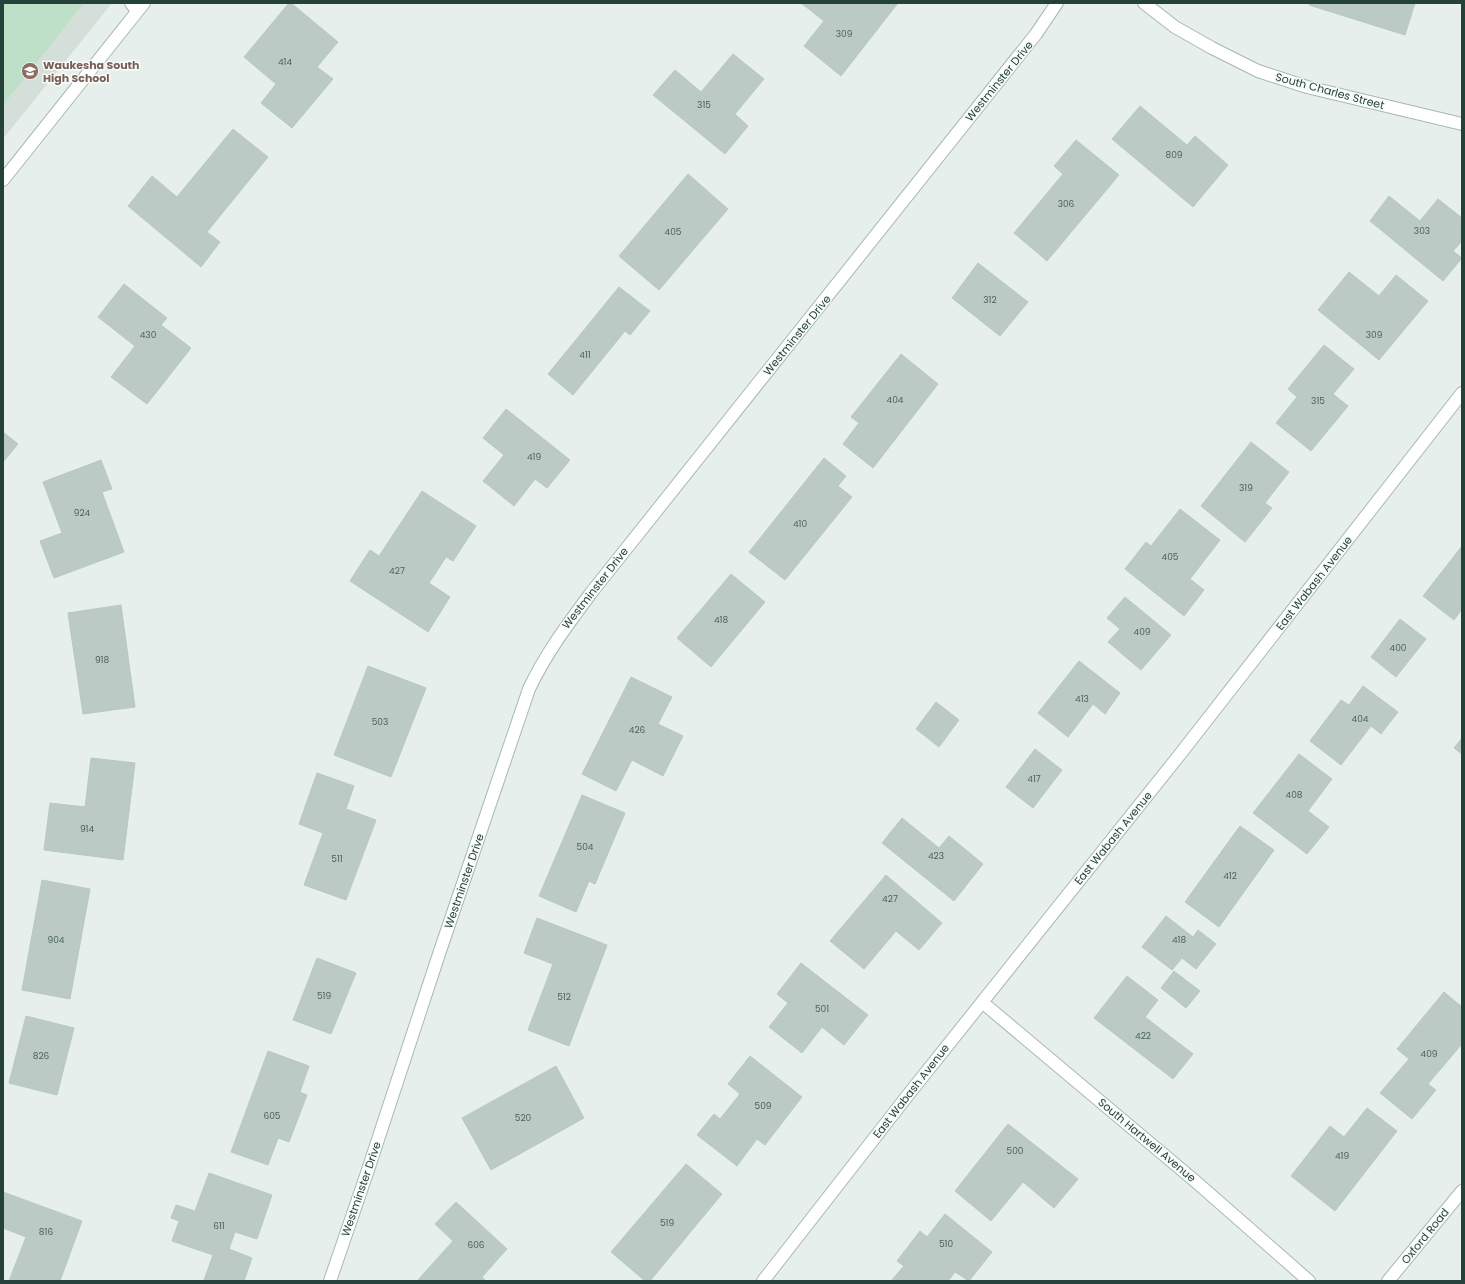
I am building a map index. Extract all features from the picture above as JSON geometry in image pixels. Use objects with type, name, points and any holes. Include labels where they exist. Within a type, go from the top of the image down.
[{"type":"street","name":"Westminster Drive","points":[[330,1281],[529,689],[538,671],[554,643],[591,593],[1031,41],[1057,3]]},
{"type":"street","name":"South Charles Street","points":[[1144,3],[1175,27],[1212,48],[1258,71],[1307,87],[1462,124]]},
{"type":"street","points":[[3,180],[137,6]]},
{"type":"street","name":"East Wabash Avenue","points":[[763,1281],[908,1095],[1181,753],[1462,393]]},
{"type":"street","name":"South Hartwell Avenue","points":[[982,1002],[1195,1181],[1309,1281]]},
{"type":"street","name":"Oxford Road","points":[[1388,1281],[1462,1191]]},
{"type":"shaded area","name":"Waukesha South High School","points":[[3,3],[112,3],[3,139]]},
{"type":"green space","points":[[3,3],[84,3],[3,105]]},
{"type":"building","points":[[289,3],[291,3],[338,42],[317,67],[333,79],[292,128],[261,103],[276,84],[244,57]]},
{"type":"building","points":[[801,3],[898,3],[841,76],[804,46],[824,21]]},
{"type":"building","points":[[1310,3],[1415,3],[1405,35],[1309,5]]},
{"type":"building","points":[[733,54],[764,79],[735,114],[748,126],[725,154],[653,95],[675,70],[701,92]]},
{"type":"building","points":[[1140,106],[1187,145],[1195,136],[1228,165],[1193,207],[1112,139]]},
{"type":"building","points":[[233,129],[268,157],[207,232],[220,242],[201,267],[128,206],[152,176],[177,197]]},
{"type":"building","points":[[1076,140],[1119,175],[1047,261],[1014,233],[1063,174],[1054,166]]},
{"type":"building","points":[[688,174],[728,209],[659,290],[619,256]]},
{"type":"building","points":[[1389,196],[1420,221],[1438,199],[1462,218],[1462,241],[1453,251],[1462,258],[1443,281],[1370,221]]},
{"type":"building","points":[[978,263],[1028,302],[1000,336],[952,298]]},
{"type":"building","points":[[1349,272],[1379,296],[1396,275],[1428,301],[1379,360],[1318,310]]},
{"type":"building","points":[[124,284],[167,318],[161,325],[191,348],[147,404],[111,377],[135,346],[98,317]]},
{"type":"building","points":[[619,287],[650,311],[630,335],[625,331],[573,395],[548,374]]},
{"type":"building","points":[[1324,345],[1354,369],[1333,394],[1348,406],[1311,451],[1276,423],[1297,397],[1288,389]]},
{"type":"building","points":[[901,354],[938,384],[873,468],[843,444],[859,423],[851,417]]},
{"type":"building","points":[[506,409],[570,460],[547,488],[535,479],[514,506],[483,481],[504,455],[483,438]]},
{"type":"building","points":[[3,432],[18,444],[3,462]]},
{"type":"building","points":[[1251,442],[1289,472],[1265,503],[1272,508],[1245,542],[1201,506]]},
{"type":"building","points":[[824,458],[846,476],[838,486],[852,497],[785,580],[749,552]]},
{"type":"building","points":[[101,460],[112,489],[102,492],[124,552],[54,578],[40,541],[62,533],[43,482]]},
{"type":"building","points":[[422,491],[476,526],[453,561],[446,557],[429,583],[450,597],[428,632],[350,581],[370,550],[379,556]]},
{"type":"building","points":[[1180,509],[1220,540],[1190,579],[1204,590],[1184,616],[1125,569],[1146,542],[1151,546]]},
{"type":"building","points":[[1462,546],[1462,609],[1454,620],[1423,596]]},
{"type":"building","points":[[731,574],[765,602],[711,667],[677,638]]},
{"type":"building","points":[[1125,597],[1171,635],[1141,670],[1108,642],[1120,629],[1107,618]]},
{"type":"building","points":[[121,605],[135,707],[83,714],[68,613]]},
{"type":"building","points":[[1400,619],[1426,639],[1396,677],[1371,657]]},
{"type":"building","points":[[1079,661],[1120,693],[1105,714],[1093,704],[1068,737],[1038,713]]},
{"type":"building","points":[[368,666],[426,688],[391,777],[334,755]]},
{"type":"building","points":[[631,677],[672,697],[658,724],[683,736],[663,776],[632,760],[616,791],[582,774]]},
{"type":"building","points":[[1363,686],[1398,712],[1381,734],[1371,726],[1341,765],[1310,741],[1341,700],[1349,705]]},
{"type":"building","points":[[936,702],[959,720],[939,747],[916,729]]},
{"type":"building","points":[[1462,738],[1462,754],[1454,748]]},
{"type":"building","points":[[1035,749],[1062,770],[1033,808],[1006,787]]},
{"type":"building","points":[[1299,754],[1332,779],[1308,811],[1329,827],[1307,854],[1253,813]]},
{"type":"building","points":[[91,758],[135,763],[123,860],[44,850],[50,803],[85,807]]},
{"type":"building","points":[[317,773],[354,786],[346,809],[376,820],[346,900],[304,885],[323,833],[299,824]]},
{"type":"building","points":[[582,795],[625,813],[595,884],[589,881],[576,912],[539,896]]},
{"type":"building","points":[[902,818],[939,848],[949,836],[983,864],[954,901],[882,843]]},
{"type":"building","points":[[1240,826],[1274,850],[1219,927],[1185,902]]},
{"type":"building","points":[[886,875],[942,923],[919,950],[896,931],[864,969],[830,941]]},
{"type":"building","points":[[42,880],[90,889],[70,999],[22,990]]},
{"type":"building","points":[[1166,916],[1193,937],[1198,930],[1216,944],[1196,969],[1182,958],[1172,970],[1142,947]]},
{"type":"building","points":[[537,918],[607,945],[569,1046],[528,1030],[553,964],[524,953]]},
{"type":"building","points":[[317,958],[356,973],[331,1034],[293,1020]]},
{"type":"building","points":[[801,963],[868,1015],[844,1045],[822,1027],[802,1053],[769,1027],[788,1003],[777,994]]},
{"type":"building","points":[[1174,971],[1200,991],[1186,1008],[1161,988]]},
{"type":"building","points":[[1127,976],[1158,1000],[1145,1017],[1193,1054],[1173,1079],[1094,1018]]},
{"type":"building","points":[[1444,992],[1462,1007],[1462,1044],[1428,1084],[1436,1090],[1412,1119],[1380,1093],[1409,1059],[1397,1049]]},
{"type":"building","points":[[26,1016],[74,1028],[57,1095],[9,1083]]},
{"type":"building","points":[[268,1051],[309,1066],[300,1092],[307,1095],[289,1142],[278,1138],[268,1165],[231,1152]]},
{"type":"building","points":[[750,1056],[802,1097],[765,1145],[757,1139],[737,1166],[697,1135],[714,1114],[720,1119],[740,1094],[728,1084]]},
{"type":"building","points":[[556,1066],[584,1118],[491,1170],[462,1118]]},
{"type":"building","points":[[1367,1108],[1397,1131],[1335,1211],[1291,1176],[1330,1126],[1344,1137]]},
{"type":"building","points":[[1008,1124],[1078,1179],[1054,1208],[1023,1182],[991,1221],[955,1191]]},
{"type":"building","points":[[686,1164],[722,1194],[650,1281],[645,1281],[611,1252]]},
{"type":"building","points":[[209,1173],[272,1195],[257,1239],[235,1232],[229,1249],[252,1258],[244,1281],[204,1280],[213,1255],[172,1241],[179,1221],[171,1218],[176,1205],[195,1211]]},
{"type":"building","points":[[3,1192],[82,1221],[60,1281],[9,1281],[26,1237],[3,1228]]},
{"type":"building","points":[[456,1202],[507,1249],[482,1277],[486,1281],[417,1281],[453,1241],[435,1224]]},
{"type":"building","points":[[945,1214],[992,1252],[969,1281],[955,1272],[948,1281],[891,1281],[904,1266],[897,1261],[920,1231],[927,1237]]},
{"type":"place","name":"Waukesha South High School","points":[[30,71]]}]
